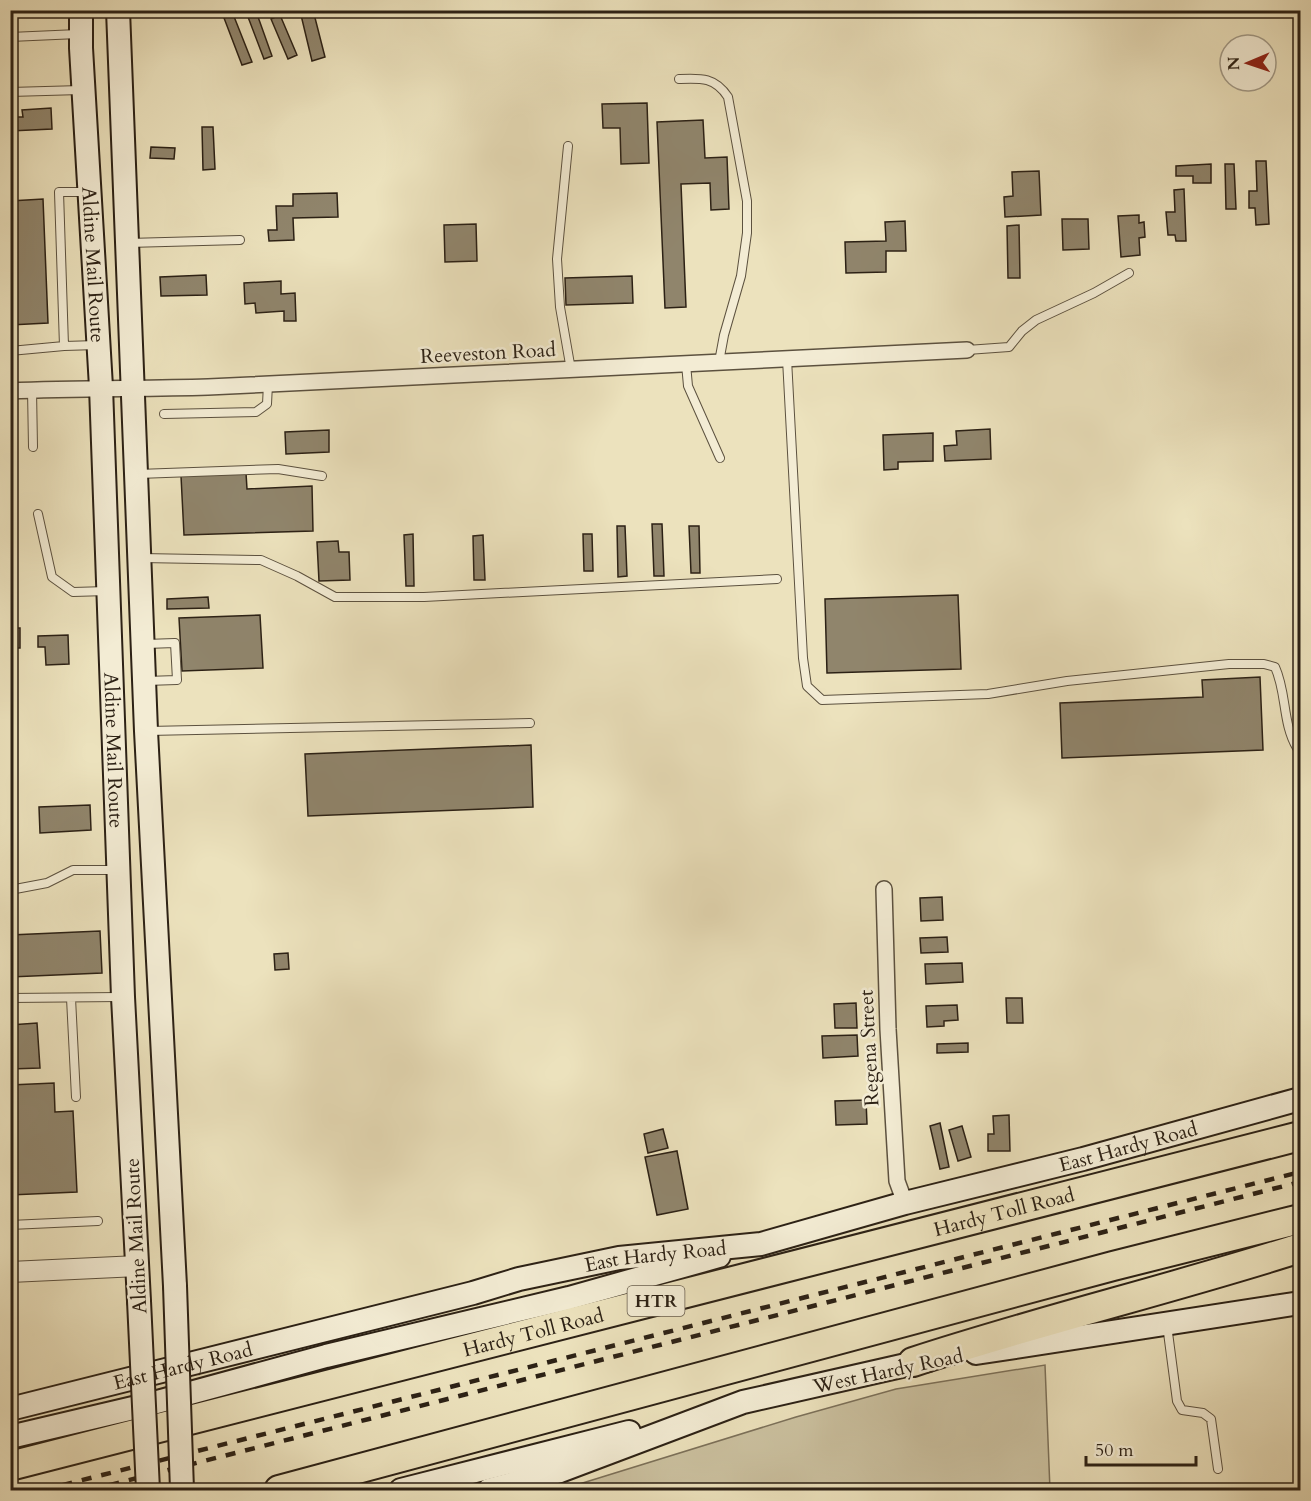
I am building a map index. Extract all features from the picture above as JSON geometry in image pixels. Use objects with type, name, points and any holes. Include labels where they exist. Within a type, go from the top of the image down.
[{"type":"highway","name":"Hardy Toll Road","points":[[10,1466],[1300,1136]]},
{"type":"highway","points":[[279,1491],[1090,1272],[1300,1219]]},
{"type":"highway","points":[[914,1362],[986,1339],[1206,1278],[1300,1248]]},
{"type":"main road","name":"Aldine Mail Route","points":[[81,10],[101,387],[123,997],[146,1405],[148,1491]]},
{"type":"main road","name":"Aldine Mail Route","points":[[118,10],[146,731],[175,1286],[182,1491]]},
{"type":"main road","points":[[85,90],[120,88]]},
{"type":"main road","points":[[114,732],[146,731]]},
{"type":"main road","points":[[123,997],[161,994]]},
{"type":"main road","name":"East Hardy Road","points":[[10,1408],[473,1293],[519,1279],[619,1257],[761,1244],[905,1203],[1083,1159],[1300,1099]]},
{"type":"main road","points":[[11,1437],[146,1405],[326,1356],[568,1298],[761,1244]]},
{"type":"main road","name":"West Hardy Road","points":[[489,1491],[560,1471],[743,1402],[914,1362],[1300,1303]]},
{"type":"main road","points":[[401,1491],[743,1402]]},
{"type":"street","name":"Reeveston Road","points":[[10,391],[268,384],[967,350]]},
{"type":"street","name":"Regena Street","points":[[884,889],[888,1029],[897,1181],[905,1203]]},
{"type":"street","points":[[10,1272],[138,1266]]},
{"type":"lane","points":[[10,37],[81,33]]},
{"type":"lane","points":[[679,79],[702,78],[712,81],[722,88],[728,97],[745,191],[747,233],[741,276],[724,334],[719,362]]},
{"type":"lane","points":[[10,92],[85,90]]},
{"type":"lane","points":[[568,146],[557,259],[560,307],[571,369]]},
{"type":"lane","points":[[64,346],[59,192],[90,191]]},
{"type":"lane","points":[[127,243],[240,240]]},
{"type":"lane","points":[[967,350],[1009,347],[1022,331],[1036,320],[1094,293],[1129,273]]},
{"type":"lane","points":[[10,351],[99,345]]},
{"type":"lane","points":[[787,359],[803,658],[807,686],[822,700],[988,694],[1066,681],[1217,665],[1264,664],[1275,667],[1281,679],[1287,726],[1297,748],[1300,748]]},
{"type":"lane","points":[[687,364],[688,386],[720,458]]},
{"type":"lane","points":[[164,414],[256,412],[267,404],[268,384]]},
{"type":"lane","points":[[32,390],[33,447]]},
{"type":"lane","points":[[136,474],[278,469],[322,476]]},
{"type":"lane","points":[[38,514],[51,578],[73,592],[108,591]]},
{"type":"lane","points":[[140,558],[261,560],[335,597],[424,597],[777,579]]},
{"type":"lane","points":[[144,644],[175,643],[177,680],[145,681]]},
{"type":"lane","points":[[146,731],[530,723]]},
{"type":"lane","points":[[10,890],[47,883],[73,870],[118,870]]},
{"type":"lane","points":[[10,999],[123,997]]},
{"type":"lane","points":[[71,998],[76,1097]]},
{"type":"lane","points":[[10,1225],[98,1221]]},
{"type":"lane","points":[[1167,1323],[1177,1401],[1182,1410],[1203,1413],[1211,1419],[1218,1469]]},
{"type":"shaded area","points":[[1045,1365],[1050,1490],[560,1490],[796,1417],[896,1389]]},
{"type":"building","points":[[313,10],[325,57],[312,61],[300,11]]},
{"type":"building","points":[[233,14],[252,62],[242,65],[224,18]]},
{"type":"building","points":[[257,14],[272,56],[264,59],[248,17]]},
{"type":"building","points":[[280,15],[297,55],[288,59],[271,19]]},
{"type":"building","points":[[647,103],[649,163],[621,164],[620,128],[603,128],[602,104]]},
{"type":"building","points":[[51,108],[52,129],[10,131],[10,117],[23,117],[22,110]]},
{"type":"building","points":[[703,120],[705,158],[727,157],[729,209],[711,210],[710,183],[681,184],[686,307],[665,308],[657,122]]},
{"type":"building","points":[[202,127],[213,127],[215,169],[203,170]]},
{"type":"building","points":[[151,147],[175,148],[174,159],[150,158]]},
{"type":"building","points":[[1256,161],[1266,161],[1269,224],[1256,225],[1255,208],[1249,208],[1249,191],[1257,191]]},
{"type":"building","points":[[1211,164],[1211,183],[1193,183],[1193,176],[1176,176],[1176,166]]},
{"type":"building","points":[[1225,164],[1234,164],[1236,209],[1226,209]]},
{"type":"building","points":[[1039,171],[1041,215],[1005,217],[1004,197],[1013,196],[1012,172]]},
{"type":"building","points":[[1184,189],[1186,241],[1176,241],[1175,235],[1168,235],[1166,212],[1175,212],[1174,190]]},
{"type":"building","points":[[337,193],[338,217],[293,218],[294,240],[269,241],[268,230],[277,230],[276,206],[293,206],[293,194]]},
{"type":"building","points":[[43,199],[48,323],[10,325],[10,201]]},
{"type":"building","points":[[1139,215],[1139,223],[1144,222],[1145,237],[1139,238],[1140,255],[1121,257],[1118,216]]},
{"type":"building","points":[[1062,219],[1088,219],[1089,249],[1063,250]]},
{"type":"building","points":[[905,221],[906,251],[886,251],[886,272],[846,273],[845,242],[886,241],[885,222]]},
{"type":"building","points":[[476,224],[477,261],[445,262],[444,225]]},
{"type":"building","points":[[1019,225],[1020,278],[1008,278],[1007,226]]},
{"type":"building","points":[[206,275],[207,295],[161,296],[160,277]]},
{"type":"building","points":[[632,276],[633,303],[566,305],[565,278]]},
{"type":"building","points":[[281,281],[281,294],[295,293],[296,321],[284,321],[284,311],[256,313],[255,303],[245,304],[244,283]]},
{"type":"building","points":[[990,429],[991,459],[945,461],[944,446],[957,445],[956,431]]},
{"type":"building","points":[[329,430],[329,452],[286,454],[285,432]]},
{"type":"building","points":[[933,433],[933,461],[898,462],[898,469],[884,470],[883,435]]},
{"type":"building","points":[[246,473],[247,489],[312,486],[313,531],[184,535],[181,476]]},
{"type":"building","points":[[652,524],[662,524],[664,576],[654,576]]},
{"type":"building","points":[[617,526],[625,526],[627,576],[618,577]]},
{"type":"building","points":[[689,526],[699,526],[700,573],[691,573]]},
{"type":"building","points":[[413,534],[414,586],[406,586],[404,535]]},
{"type":"building","points":[[583,534],[592,534],[593,571],[584,571]]},
{"type":"building","points":[[483,535],[485,580],[474,580],[473,536]]},
{"type":"building","points":[[338,541],[339,552],[349,552],[350,580],[319,581],[317,542]]},
{"type":"building","points":[[958,595],[961,669],[827,673],[825,599]]},
{"type":"building","points":[[208,597],[209,608],[167,609],[167,599]]},
{"type":"building","points":[[260,615],[263,668],[182,671],[179,618]]},
{"type":"building","points":[[10,628],[20,628],[20,648],[10,648]]},
{"type":"building","points":[[68,635],[69,664],[46,665],[45,647],[38,647],[38,636]]},
{"type":"building","points":[[1260,677],[1263,750],[1062,758],[1060,703],[1203,697],[1202,680]]},
{"type":"building","points":[[531,745],[533,807],[308,816],[305,754]]},
{"type":"building","points":[[90,805],[91,830],[40,833],[39,807]]},
{"type":"building","points":[[942,897],[943,920],[921,921],[920,898]]},
{"type":"building","points":[[100,931],[102,973],[10,977],[10,935]]},
{"type":"building","points":[[947,937],[948,952],[921,953],[920,938]]},
{"type":"building","points":[[288,953],[289,969],[275,970],[274,954]]},
{"type":"building","points":[[962,963],[963,982],[926,984],[925,964]]},
{"type":"building","points":[[1006,998],[1022,998],[1023,1023],[1007,1023]]},
{"type":"building","points":[[856,1003],[857,1028],[835,1028],[834,1004]]},
{"type":"building","points":[[957,1005],[958,1020],[944,1021],[944,1026],[927,1027],[926,1006]]},
{"type":"building","points":[[37,1023],[40,1068],[10,1069],[10,1025]]},
{"type":"building","points":[[857,1035],[858,1056],[823,1058],[822,1036]]},
{"type":"building","points":[[968,1043],[968,1052],[937,1053],[937,1044]]},
{"type":"building","points":[[54,1083],[55,1112],[73,1111],[77,1192],[10,1195],[10,1085]]},
{"type":"building","points":[[866,1100],[867,1124],[836,1125],[835,1101]]},
{"type":"building","points":[[1009,1115],[1010,1151],[988,1151],[988,1134],[994,1134],[993,1116]]},
{"type":"building","points":[[940,1123],[949,1167],[940,1169],[930,1126]]},
{"type":"building","points":[[962,1126],[971,1157],[958,1161],[949,1130]]},
{"type":"building","points":[[663,1129],[668,1148],[648,1153],[644,1134]]},
{"type":"building","points":[[677,1151],[688,1209],[657,1215],[645,1157]]},
{"type":"railway","points":[[43,1490],[1300,1172]]},
{"type":"railway","points":[[90,1490],[1300,1182]]}]
